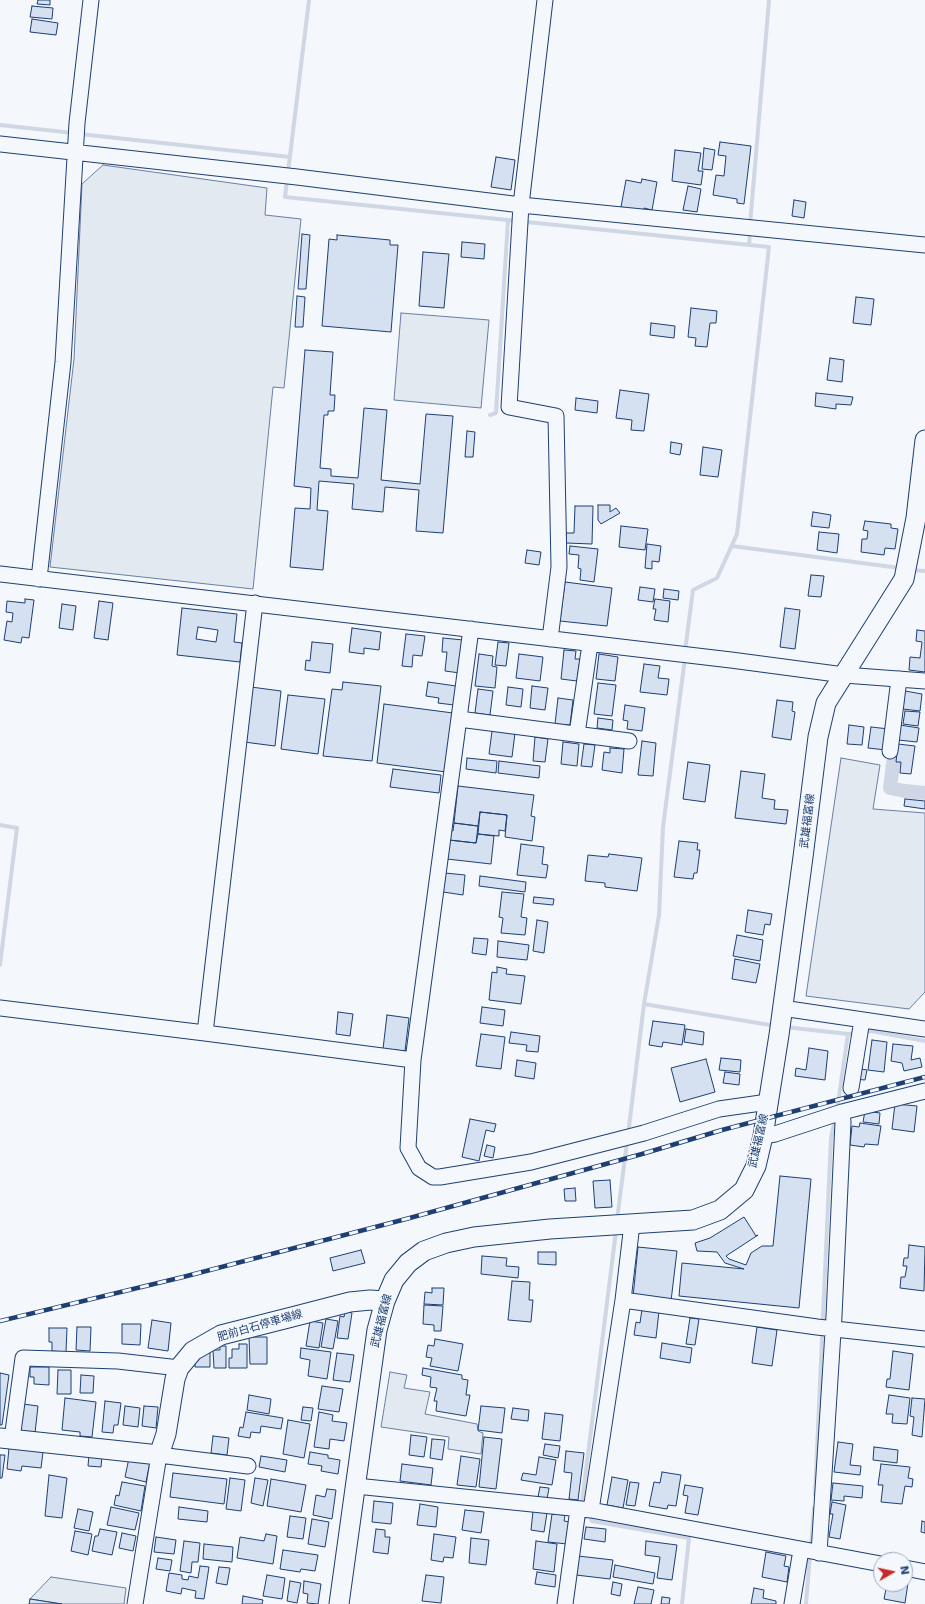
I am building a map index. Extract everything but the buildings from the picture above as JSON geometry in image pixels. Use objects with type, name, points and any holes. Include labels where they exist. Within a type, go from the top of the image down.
[{"type":"main road","name":"武雄福富線","points":[[339,1604],[377,1330],[385,1301],[394,1280],[408,1263],[424,1251],[446,1243],[474,1237],[550,1229],[693,1220],[720,1210],[744,1190],[756,1166],[768,1102],[804,857],[818,737],[826,703],[906,571],[916,518],[925,440]]},
{"type":"main road","name":"肥前白石停車場線","points":[[159,1455],[166,1434],[175,1379],[179,1368],[193,1351],[221,1336],[350,1302],[370,1300],[385,1301]]},
{"type":"main road","points":[[6,1438],[159,1455]]},
{"type":"street","points":[[39,580],[63,362],[75,147],[91,0]]},
{"type":"street","points":[[545,0],[520,216],[509,407],[556,416],[559,567],[550,639]]},
{"type":"street","points":[[0,144],[75,147],[276,174],[520,216],[750,227],[925,245]]},
{"type":"street","points":[[0,574],[39,580],[254,603],[844,675],[912,680],[890,752]]},
{"type":"street","points":[[205,1033],[254,603]]},
{"type":"street","points":[[471,629],[413,1060],[408,1148],[419,1168],[433,1177],[440,1177],[531,1162],[644,1133],[719,1109],[768,1102]]},
{"type":"street","points":[[577,734],[590,644]]},
{"type":"street","points":[[459,719],[629,742]]},
{"type":"street","points":[[0,1008],[413,1060]]},
{"type":"street","points":[[781,1021],[862,1023],[925,1028]]},
{"type":"street","points":[[851,1088],[862,1023]]},
{"type":"street","points":[[762,1136],[775,1134],[836,1113],[925,1091]]},
{"type":"street","points":[[792,1604],[810,1551],[829,1325],[843,1122],[836,1113]]},
{"type":"street","points":[[564,1604],[585,1510],[623,1300],[623,1225]]},
{"type":"street","points":[[623,1300],[829,1325],[925,1339]]},
{"type":"street","points":[[6,1438],[23,1358],[118,1361],[179,1368]]},
{"type":"street","points":[[135,1604],[159,1455],[248,1466]]},
{"type":"street","points":[[356,1486],[585,1510],[873,1563]]},
{"type":"street","points":[[913,1570],[925,1572]]},
{"type":"shaded area","points":[[103,165],[267,188],[265,215],[301,219],[284,388],[273,387],[253,589],[50,567],[74,359],[82,184]]},
{"type":"shaded area","points":[[401,313],[489,320],[481,408],[394,400]]},
{"type":"shaded area","points":[[841,758],[880,765],[873,809],[925,813],[925,992],[909,1009],[806,996]]},
{"type":"shaded area","points":[[390,1372],[407,1375],[404,1388],[430,1392],[425,1414],[477,1424],[478,1431],[483,1433],[481,1454],[448,1449],[449,1437],[381,1427]]},
{"type":"shaded area","points":[[51,1577],[126,1588],[124,1604],[62,1604],[30,1599]]},
{"type":"waterway","points":[[309,0],[285,197],[769,247],[737,534],[717,578],[693,590],[685,651]]},
{"type":"waterway","points":[[750,225],[769,0]]},
{"type":"waterway","points":[[0,125],[73,133]]},
{"type":"waterway","points":[[80,134],[290,157]]},
{"type":"waterway","points":[[490,415],[496,413],[508,220]]},
{"type":"waterway","points":[[749,245],[750,232]]},
{"type":"waterway","points":[[732,546],[900,568]]},
{"type":"waterway","points":[[911,570],[925,571]]},
{"type":"waterway","points":[[685,658],[663,827],[659,915],[644,1004],[776,1026]]},
{"type":"waterway","points":[[894,757],[890,788],[925,793]]},
{"type":"waterway","points":[[0,825],[17,828],[0,965]]},
{"type":"waterway","points":[[628,1135],[644,1004]]},
{"type":"waterway","points":[[785,1027],[848,1034],[871,1031],[925,1041]]},
{"type":"waterway","points":[[837,1110],[848,1034]]},
{"type":"waterway","points":[[815,1495],[831,1138],[835,1119]]},
{"type":"waterway","points":[[617,1220],[627,1142]]},
{"type":"waterway","points":[[584,1505],[582,1502],[616,1231]]},
{"type":"waterway","points":[[811,1547],[814,1508]]},
{"type":"waterway","points":[[588,1513],[592,1521],[689,1538],[682,1604]]},
{"type":"waterway","points":[[806,1604],[810,1554]]},
{"type":"railway","points":[[0,1321],[183,1277],[406,1219],[642,1154],[722,1130],[925,1077]]}]
